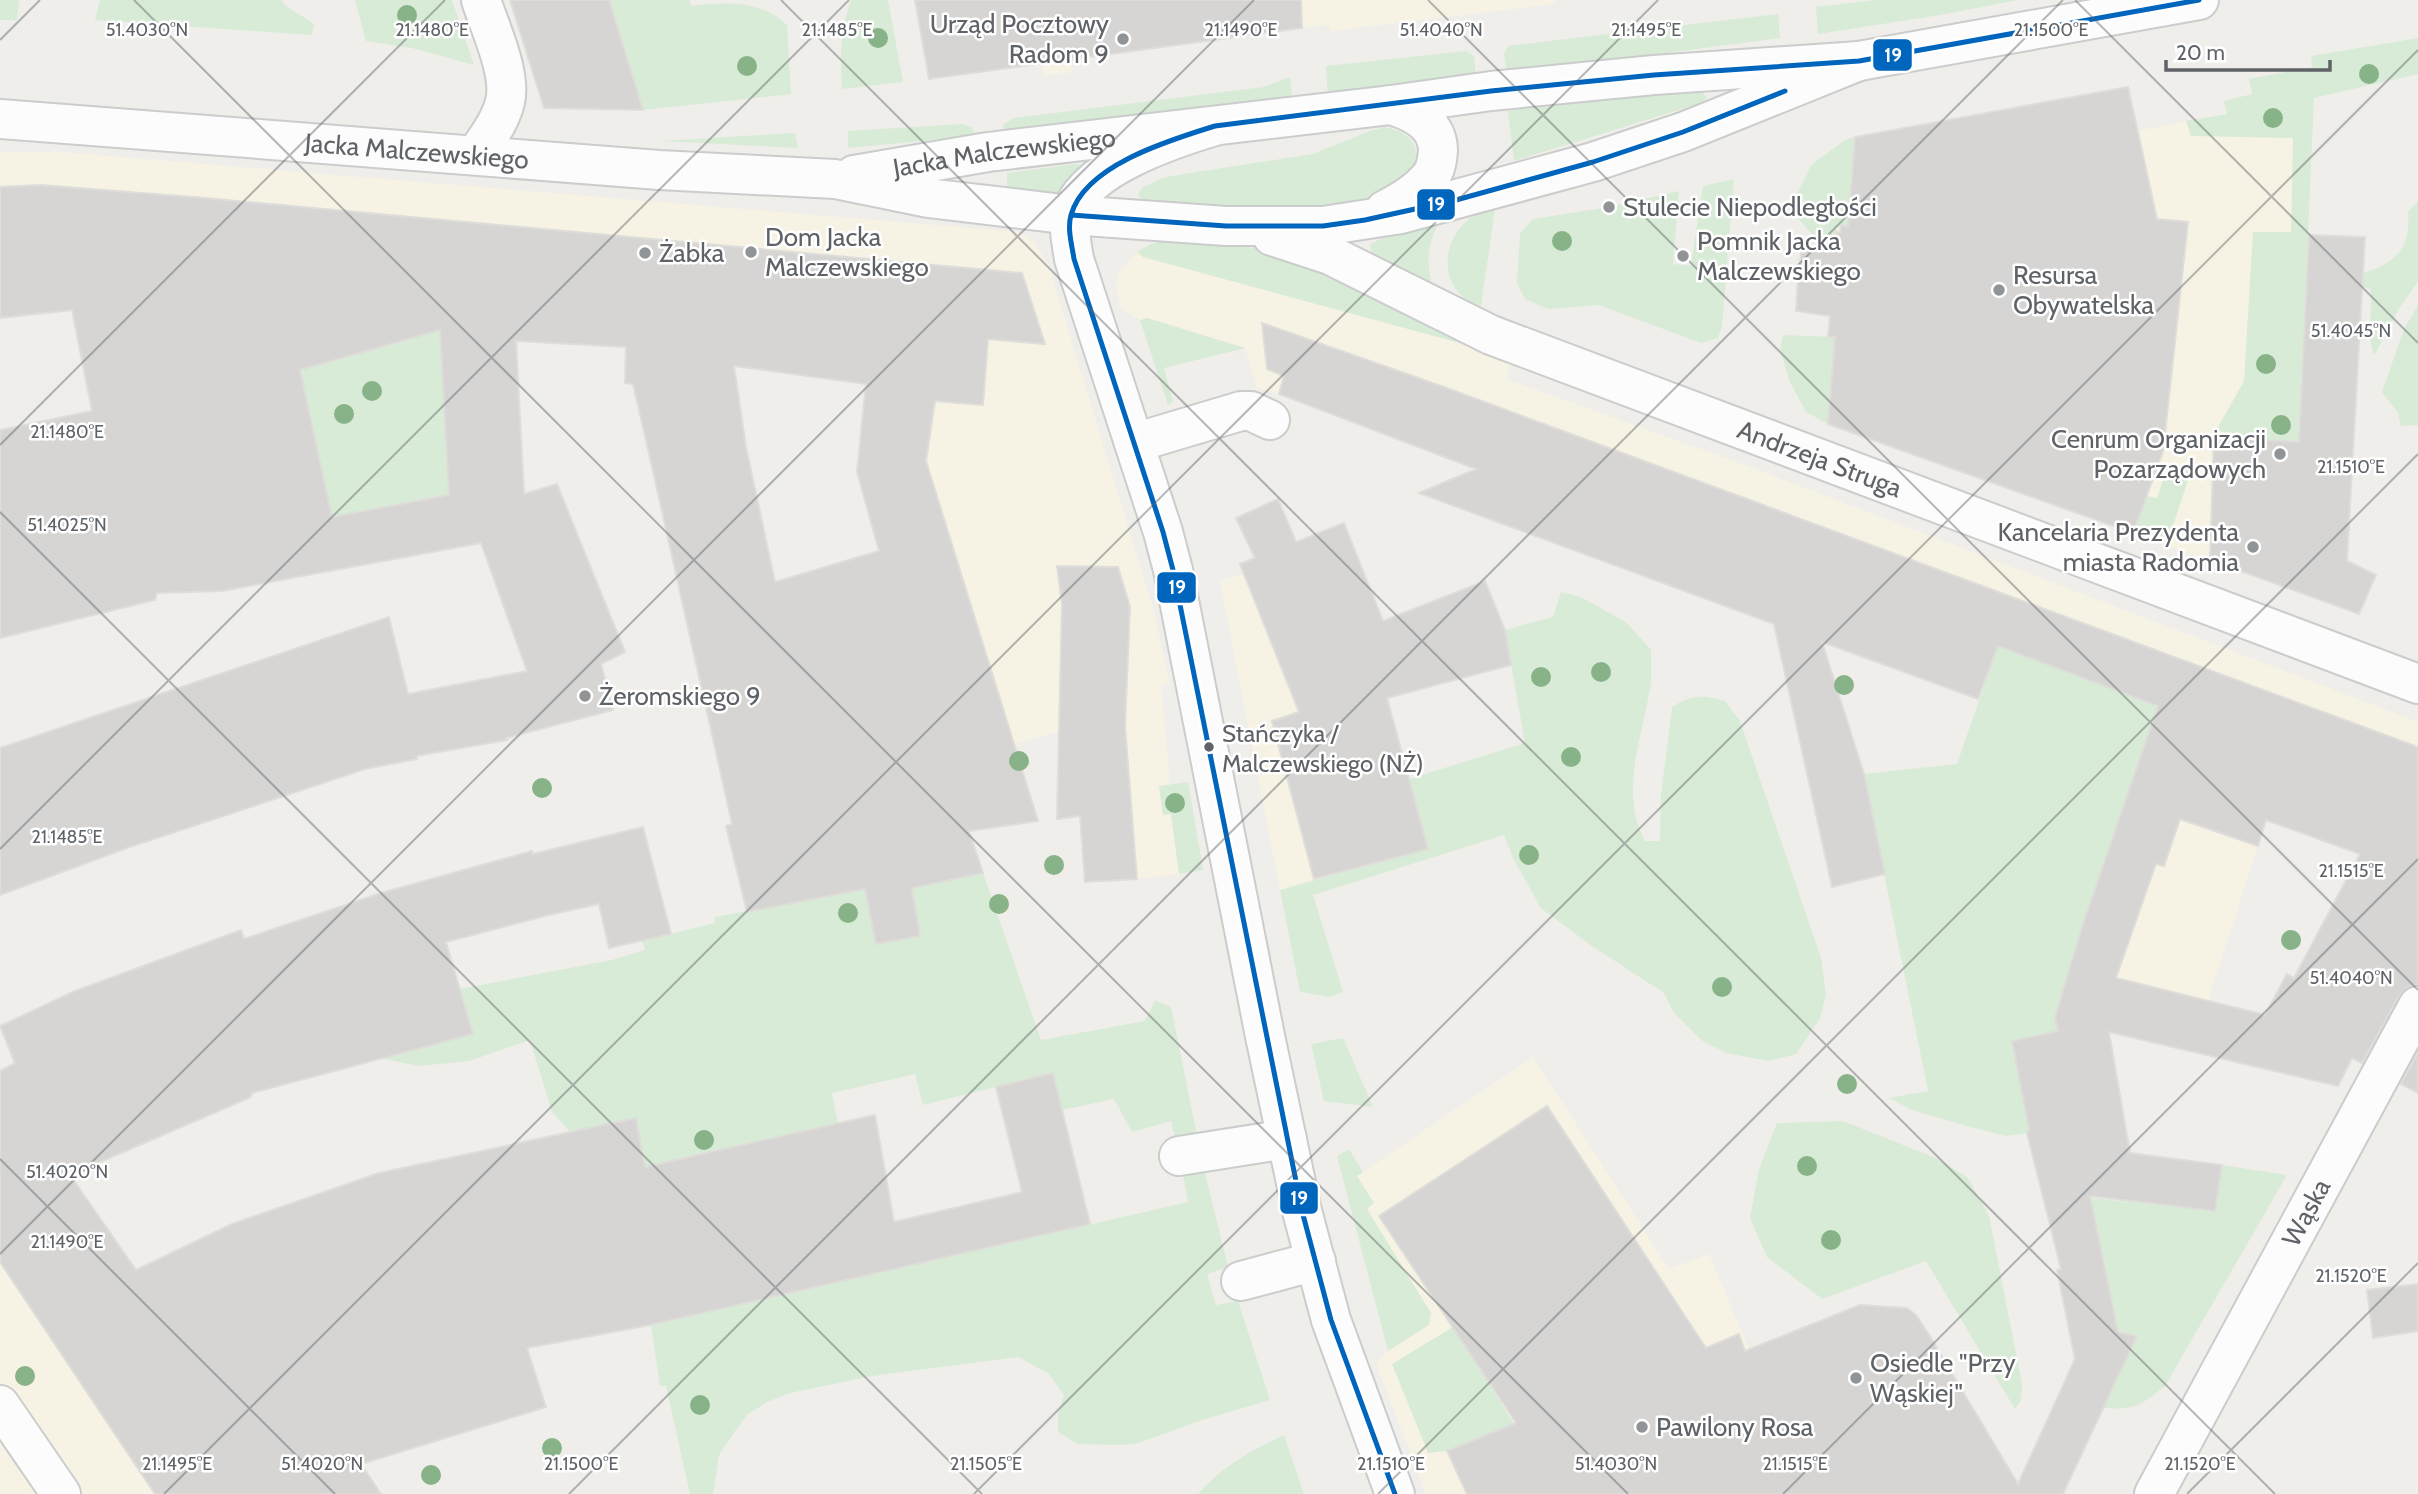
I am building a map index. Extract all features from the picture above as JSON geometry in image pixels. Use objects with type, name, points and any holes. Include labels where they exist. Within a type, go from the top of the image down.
[{"type":"street","points":[[476,155],[497,122],[506,94],[505,74],[481,0]]},
{"type":"street","name":"Jacka Malczewskiego","points":[[835,179],[988,152],[1491,91],[1654,75],[1859,61],[2199,0]]},
{"type":"street","name":"Jacka Malczewskiego","points":[[0,119],[659,170],[835,179],[928,198],[1071,215],[1226,226],[1323,226],[1365,220],[1457,200],[1593,162],[1683,132],[1859,61]]},
{"type":"street","name":"Jacka Malczewskiego","points":[[1365,220],[1396,204],[1422,186],[1437,164],[1435,134],[1419,117],[1391,105]]},
{"type":"street","name":"Jacka Malczewskiego","points":[[1071,215],[1083,191],[1128,159],[1181,136],[1215,126]]},
{"type":"street","points":[[1071,215],[1074,259],[1173,570],[1287,1139],[1315,1261],[1331,1320],[1395,1494]]},
{"type":"street","name":"Andrzeja Struga","points":[[1226,226],[1284,239],[1319,251],[1491,335],[2418,684]]},
{"type":"street","points":[[1134,443],[1241,411],[1251,411],[1270,420]]},
{"type":"street","name":"Wąska","points":[[2154,1494],[2418,1006]]},
{"type":"street","points":[[1180,1156],[1287,1139]]},
{"type":"street","points":[[1241,1281],[1315,1261]]},
{"type":"street","points":[[0,1405],[61,1494]]},
{"type":"shaded area","points":[[915,0],[1554,0],[1555,4],[1330,31],[1329,25],[1301,28],[1088,57],[1071,60],[1073,72],[1044,76],[1042,63],[929,79]]},
{"type":"shaded area","name":"Resursa Obywatelska","points":[[2128,87],[2137,131],[2314,97],[2293,591],[1828,424],[1835,338],[1828,337],[1836,232],[1837,227],[1848,226],[1855,137]]},
{"type":"shaded area","points":[[0,152],[61,152],[1018,232],[1034,242],[1048,264],[1154,612],[1170,684],[1161,685],[1170,785],[1159,787],[1163,815],[1171,814],[1179,874],[1137,879],[1133,832],[1081,837],[1073,730],[1059,731],[1006,747],[889,576],[857,471],[870,373],[881,375],[893,261],[205,198],[41,185],[0,187]]},
{"type":"shaded area","points":[[1137,252],[1143,257],[1468,345],[1513,360],[1506,379],[1737,462],[2418,722],[2418,876],[2266,820],[2192,1051],[2055,1018],[2176,658],[1298,335],[1279,394],[1257,388],[1245,348],[1148,318],[1140,320],[1120,308],[1116,283],[1119,273]]},
{"type":"shaded area","points":[[1244,574],[1299,712],[1272,722],[1314,879],[1280,890],[1220,581]]},
{"type":"shaded area","points":[[1533,1057],[1669,1269],[1709,1254],[1810,1494],[1426,1494],[1376,1364],[1388,1351],[1429,1324],[1431,1313],[1366,1209],[1357,1176]]},
{"type":"shaded area","points":[[0,1262],[72,1370],[155,1494],[0,1494]]},
{"type":"green space","points":[[0,0],[19,0],[17,20],[0,20]]},
{"type":"green space","points":[[100,0],[281,0],[314,24],[312,35],[95,20]]},
{"type":"green space","points":[[355,0],[452,0],[474,65],[412,48],[366,41]]},
{"type":"green space","points":[[609,0],[689,0],[691,6],[730,4],[766,11],[787,25],[791,94],[643,110]]},
{"type":"green space","points":[[851,0],[888,0],[903,82],[842,89],[842,44]]},
{"type":"green space","points":[[1875,0],[2018,0],[1818,34],[1816,7]]},
{"type":"green space","points":[[1778,14],[1780,38],[1507,74],[1504,54],[1508,46]]},
{"type":"green space","points":[[2418,38],[2418,74],[2314,98],[2299,442],[2234,438],[2217,429],[2244,381],[2253,232],[2291,232],[2293,138],[2191,136],[2186,121],[2227,114],[2224,101],[2252,94],[2249,79],[2312,67],[2311,56]]},
{"type":"green space","points":[[1466,51],[1474,56],[1476,77],[1328,95],[1326,66]]},
{"type":"green space","points":[[1290,77],[1292,99],[1004,132],[1003,125],[1013,118],[1264,87]]},
{"type":"green space","points":[[1700,88],[1707,98],[1701,103],[1514,161],[1508,111]]},
{"type":"green space","points":[[962,124],[972,127],[975,136],[848,148],[848,131]]},
{"type":"green space","points":[[1386,127],[1409,138],[1418,159],[1417,168],[1391,196],[1316,208],[1263,209],[1147,200],[1138,195],[1143,187],[1165,177],[1313,154]]},
{"type":"green space","points":[[795,133],[798,148],[662,141]]},
{"type":"green space","points":[[1855,137],[1848,227],[1837,227],[1835,250],[1813,235],[1794,214],[1797,194],[1811,165],[1845,140]]},
{"type":"green space","points":[[1083,165],[1083,168],[1061,193],[1007,189],[1007,173]]},
{"type":"green space","points":[[1734,179],[1722,326],[1718,338],[1701,343],[1599,305],[1548,309],[1525,299],[1517,283],[1520,233],[1533,219],[1609,207],[1679,191],[1673,264],[1691,266],[1703,186]]},
{"type":"green space","points":[[2418,201],[2418,281],[2398,310],[2374,356],[2370,339],[2371,289],[2363,287],[2363,273],[2393,259],[2399,252],[2407,235],[2408,212]]},
{"type":"green space","points":[[1495,209],[1481,306],[1466,299],[1452,283],[1448,253],[1456,234],[1470,217]]},
{"type":"green space","points":[[1438,224],[1429,254],[1432,285],[1372,255],[1370,245],[1380,239]]},
{"type":"green space","points":[[1162,241],[1256,248],[1287,256],[1318,268],[1467,345],[1143,257],[1137,252]]},
{"type":"green space","points":[[2418,305],[2418,425],[2401,426],[2398,413],[2382,392],[2404,329]]},
{"type":"green space","points":[[1147,318],[1245,348],[1164,368],[1173,402],[1168,405],[1140,320]]},
{"type":"green space","points":[[440,330],[449,495],[332,517],[299,367]]},
{"type":"green space","points":[[1783,335],[1835,337],[1828,424],[1806,412],[1789,380],[1780,349]]},
{"type":"green space","points":[[2169,463],[2192,468],[2167,544],[2133,533],[2147,496],[2157,498]]},
{"type":"green space","points":[[1561,592],[1581,597],[1627,623],[1651,650],[1651,683],[1633,785],[1637,822],[1645,841],[1660,841],[1661,794],[1672,707],[1692,698],[1717,699],[1725,701],[1740,721],[1821,958],[1826,995],[1820,1018],[1796,1054],[1769,1061],[1726,1053],[1701,1040],[1674,1013],[1664,993],[1589,944],[1541,908],[1514,860],[1504,835],[1313,895],[1343,992],[1331,997],[1300,992],[1280,890],[1428,849],[1409,779],[1525,743],[1505,630],[1553,617]]},
{"type":"green space","points":[[1998,646],[2158,706],[2058,1031],[2012,1041],[2029,1129],[2027,1133],[2006,1136],[1912,1110],[1889,1098],[1928,1091],[1864,774],[1957,764]]},
{"type":"green space","points":[[1188,782],[1203,870],[1179,874],[1171,814],[1163,815],[1159,786]]},
{"type":"green space","points":[[983,873],[1041,1040],[1145,1021],[1155,1000],[1171,1007],[1197,1136],[1176,1141],[1171,1121],[1132,1132],[1114,1099],[1062,1110],[996,1087],[923,1105],[915,1074],[832,1093],[838,1124],[645,1167],[570,1132],[552,1112],[530,1040],[469,1061],[418,1066],[380,1058],[473,1034],[460,989],[612,960],[645,950],[642,941],[715,923],[715,917],[865,889],[920,936],[912,888]]},
{"type":"green space","points":[[1343,1038],[1373,1107],[1324,1101],[1311,1044]]},
{"type":"green space","points":[[1843,1121],[1938,1159],[1968,1178],[1989,1216],[2022,1384],[2021,1400],[2015,1409],[1926,1261],[1822,1299],[1767,1257],[1750,1218],[1759,1169],[1777,1123]]},
{"type":"green space","points":[[1349,1149],[1363,1172],[1357,1176],[1374,1203],[1367,1209],[1431,1313],[1429,1325],[1388,1351],[1337,1156]]},
{"type":"green space","points":[[2222,1165],[2287,1175],[2165,1386],[2137,1405],[2103,1408],[2118,1332],[2091,1198],[2215,1211]]},
{"type":"green space","points":[[1204,1169],[1228,1267],[1207,1274],[1216,1305],[1238,1301],[1270,1400],[1138,1443],[1077,1444],[1058,1432],[1058,1415],[1064,1395],[1048,1373],[1018,1357],[872,1376],[790,1393],[767,1402],[747,1415],[719,1455],[713,1494],[690,1494],[666,1386],[660,1386],[651,1325],[1188,1202],[1183,1174]]},
{"type":"green space","points":[[1453,1327],[1515,1425],[1447,1451],[1428,1453],[1392,1364]]},
{"type":"green space","points":[[1284,1435],[1304,1494],[1198,1494],[1217,1475],[1238,1460]]},
{"type":"building","points":[[510,0],[609,0],[643,110],[544,108]]},
{"type":"building","points":[[915,0],[1301,0],[1302,28],[929,79]]},
{"type":"building","name":"Resursa Obywatelska","points":[[2128,87],[2157,219],[2188,222],[2163,452],[2133,533],[1828,424],[1835,337],[1828,337],[1830,316],[1796,311],[1798,277],[1802,247],[1835,250],[1836,232],[1840,233],[1841,225],[1848,227],[1855,137]]},
{"type":"building","points":[[41,185],[205,198],[1022,273],[1045,344],[988,339],[983,405],[935,401],[926,461],[1038,821],[969,831],[983,873],[912,888],[920,936],[876,944],[865,889],[747,912],[726,826],[732,824],[633,384],[625,383],[626,347],[516,341],[524,494],[557,484],[625,652],[601,664],[613,710],[506,738],[507,740],[416,756],[417,759],[365,769],[130,847],[0,895],[0,748],[389,617],[408,694],[527,671],[481,543],[222,591],[157,593],[155,600],[0,638],[0,430],[92,411],[72,310],[0,318],[0,187]],"holes":[[[440,330],[449,495],[332,517],[300,370]],[[734,366],[866,384],[857,472],[879,551],[775,582],[746,447]]]},
{"type":"building","points":[[2309,235],[2365,237],[2347,561],[2376,575],[2359,614],[2210,560],[2214,437],[2299,442]]},
{"type":"building","points":[[1262,323],[1444,387],[2418,747],[2418,984],[2407,987],[2399,996],[2362,1063],[2352,1058],[2338,1086],[2109,1032],[2130,1153],[2222,1165],[2215,1211],[2090,1196],[2118,1332],[2137,1336],[2063,1494],[1467,1494],[1447,1451],[1516,1423],[1379,1216],[1547,1106],[1706,1348],[1739,1334],[1745,1351],[1860,1305],[1907,1308],[1916,1315],[1928,1333],[2018,1484],[2075,1359],[2057,1270],[2061,1269],[2027,1133],[2029,1129],[2012,1041],[2058,1031],[2055,1017],[2081,930],[2158,706],[1998,646],[1978,699],[1822,642],[1864,774],[1885,874],[1832,887],[1774,624],[1419,493],[1476,469],[1279,394],[1284,376],[1267,369]],"holes":[[[2180,819],[2258,846],[2266,820],[2360,854],[2294,978],[2287,974],[2265,1015],[2116,978],[2156,864],[2164,866]]]},
{"type":"building","points":[[1278,499],[1296,542],[1344,523],[1383,621],[1485,581],[1505,630],[1511,665],[1387,698],[1428,849],[1314,879],[1272,721],[1299,712],[1240,564],[1255,558],[1236,518]]},
{"type":"building","points":[[1057,566],[1118,567],[1130,607],[1125,726],[1137,879],[1085,882],[1080,816],[1057,819],[1062,604]]},
{"type":"building","points":[[643,827],[671,934],[609,948],[599,904],[446,942],[473,1034],[252,1093],[251,1097],[70,1175],[136,1270],[232,1224],[379,1173],[636,1118],[645,1167],[875,1115],[894,1222],[1022,1192],[996,1087],[1053,1073],[1090,1224],[650,1325],[527,1348],[546,1407],[361,1464],[381,1494],[155,1494],[0,1262],[0,1071],[15,1063],[0,1026],[75,991],[241,930],[244,939],[381,893],[532,851],[533,854]]},
{"type":"building","points":[[2418,1052],[2418,1093],[2401,1084]]},
{"type":"building","points":[[2418,1284],[2418,1331],[2373,1338],[2367,1290]]},
{"type":"transit line","name":"19","points":[[1395,1494],[1331,1320],[1302,1211],[1173,570],[1074,259],[1070,220],[1079,197],[1093,182],[1131,157],[1215,126],[1491,91],[1654,75],[1859,61],[2199,0]]},
{"type":"transit line","name":"19","points":[[1071,215],[1226,226],[1323,226],[1365,220],[1456,200],[1593,162],[1683,132],[1785,91]]},
{"type":"place","name":"Urząd Pocztowy Radom 9","points":[[1123,39]]},
{"type":"place","name":"Stulecie Niepodległości","points":[[1609,207]]},
{"type":"place","name":"Dom Jacka Malczewskiego","points":[[751,252]]},
{"type":"place","name":"Żabka","points":[[645,253]]},
{"type":"place","name":"Pomnik Jacka Malczewskiego","points":[[1683,256]]},
{"type":"place","name":"Resursa Obywatelska","points":[[1999,290]]},
{"type":"place","name":"Cenrum Organizacji Pozarządowych","points":[[2280,454]]},
{"type":"place","name":"Kancelaria Prezydenta miasta Radomia","points":[[2253,547]]},
{"type":"place","name":"Żeromskiego 9","points":[[585,696]]},
{"type":"place","name":"Stańczyka / Malczewskiego (NŻ)","points":[[1209,747]]},
{"type":"place","name":"Osiedle \"Przy Wąskiej\"","points":[[1856,1378]]},
{"type":"place","name":"Pawilony Rosa","points":[[1642,1427]]}]
